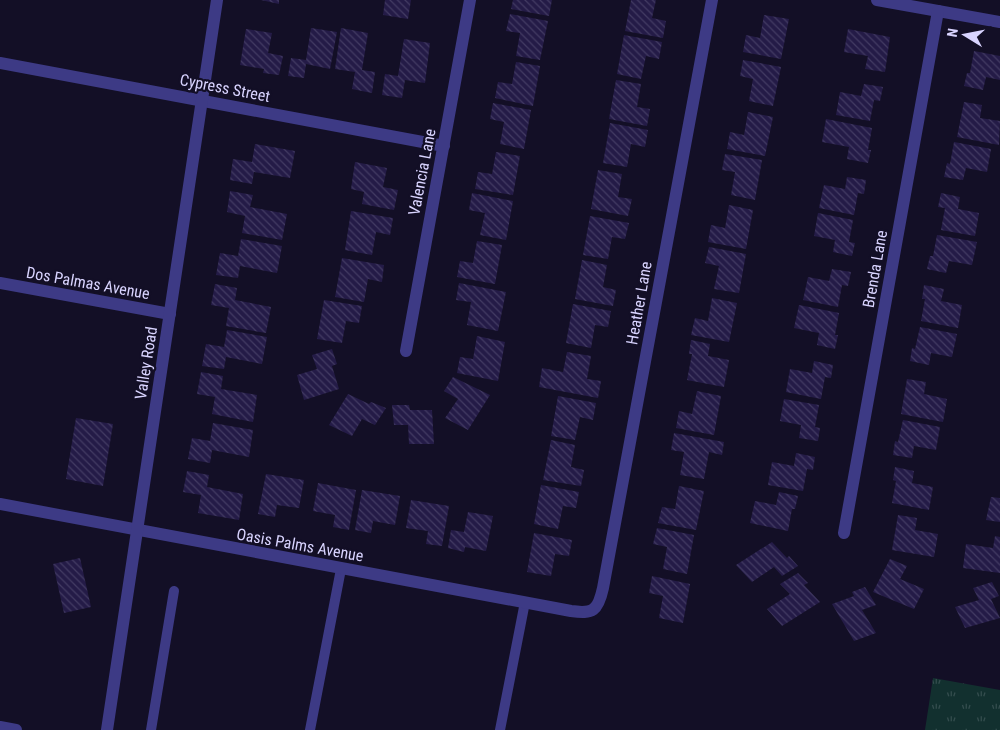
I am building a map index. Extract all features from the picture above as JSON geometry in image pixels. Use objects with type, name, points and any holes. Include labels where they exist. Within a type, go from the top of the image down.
[{"type":"street","name":"Valley Road","points":[[108,730],[218,0]]},
{"type":"street","name":"Valencia Lane","points":[[406,351],[470,0]]},
{"type":"street","name":"Heather Lane","points":[[594,610],[600,602],[603,588],[712,0]]},
{"type":"street","points":[[877,0],[1000,22]]},
{"type":"street","name":"Brenda Lane","points":[[844,533],[938,11]]},
{"type":"street","name":"Cypress Street","points":[[0,63],[444,146]]},
{"type":"street","name":"Dos Palmas Avenue","points":[[0,283],[170,314]]},
{"type":"street","name":"Oasis Palms Avenue","points":[[0,504],[585,613],[594,610]]},
{"type":"street","points":[[0,727],[16,730]]},
{"type":"lane","points":[[310,730],[341,569]]},
{"type":"lane","points":[[151,730],[174,591]]},
{"type":"lane","points":[[500,730],[525,602]]},
{"type":"green space","points":[[933,678],[1000,690],[1000,730],[925,730]]},
{"type":"building","points":[[261,0],[279,0],[279,4]]},
{"type":"building","points":[[385,0],[411,0],[408,19],[383,15]]},
{"type":"building","points":[[513,0],[552,0],[549,16],[511,9]]},
{"type":"building","points":[[631,0],[656,0],[652,18],[666,21],[663,38],[625,31]]},
{"type":"building","points":[[510,14],[548,21],[540,60],[516,56],[520,33],[506,31]]},
{"type":"building","points":[[764,15],[789,19],[781,59],[743,52],[746,35],[760,38]]},
{"type":"building","points":[[311,28],[337,32],[330,69],[306,64],[304,78],[288,76],[291,58],[306,60]]},
{"type":"building","points":[[341,28],[368,33],[362,70],[375,72],[372,93],[352,89],[355,72],[335,69]]},
{"type":"building","points":[[246,29],[272,33],[268,53],[283,56],[279,75],[263,73],[264,69],[240,65]]},
{"type":"building","points":[[848,29],[890,37],[885,72],[865,69],[868,56],[844,52]]},
{"type":"building","points":[[624,35],[662,42],[659,59],[646,56],[641,79],[617,74]]},
{"type":"building","points":[[404,39],[430,43],[425,83],[405,80],[402,98],[382,95],[385,74],[398,76]]},
{"type":"building","points":[[974,51],[1000,56],[1000,80],[986,77],[983,90],[964,86],[967,73],[970,73]]},
{"type":"building","points":[[743,60],[781,67],[773,106],[749,101],[753,79],[740,76]]},
{"type":"building","points":[[516,62],[540,66],[533,106],[495,98],[498,82],[512,84]]},
{"type":"building","points":[[616,80],[641,84],[637,107],[650,109],[647,126],[609,119]]},
{"type":"building","points":[[864,84],[883,87],[880,101],[874,100],[870,121],[836,115],[840,92],[861,96]]},
{"type":"building","points":[[964,102],[982,105],[980,118],[1000,121],[999,145],[957,137]]},
{"type":"building","points":[[493,103],[531,110],[524,149],[500,144],[504,122],[490,119]]},
{"type":"building","points":[[748,112],[773,117],[765,156],[727,149],[730,132],[744,135]]},
{"type":"building","points":[[826,119],[872,128],[868,150],[871,150],[868,163],[847,159],[849,147],[822,142]]},
{"type":"building","points":[[610,123],[648,130],[645,147],[631,144],[627,167],[603,163]]},
{"type":"building","points":[[954,142],[991,149],[987,172],[966,168],[963,180],[944,177],[947,163],[950,164]]},
{"type":"building","points":[[255,144],[295,151],[290,178],[254,172],[252,184],[230,180],[233,159],[252,162]]},
{"type":"building","points":[[496,152],[520,156],[513,195],[475,189],[478,172],[492,174]]},
{"type":"building","points":[[725,154],[762,160],[755,200],[731,195],[735,172],[722,170]]},
{"type":"building","points":[[355,162],[387,168],[383,187],[398,190],[394,210],[362,204],[364,192],[351,189]]},
{"type":"building","points":[[598,170],[622,174],[618,197],[632,199],[628,216],[591,209]]},
{"type":"building","points":[[847,177],[866,180],[864,194],[858,193],[854,215],[819,208],[824,185],[845,189]]},
{"type":"building","points":[[230,191],[253,195],[250,207],[287,214],[282,240],[242,233],[245,216],[227,212]]},
{"type":"building","points":[[472,193],[513,201],[506,240],[480,235],[485,213],[469,210]]},
{"type":"building","points":[[941,193],[960,197],[958,209],[979,213],[975,236],[941,230],[945,208],[938,207]]},
{"type":"building","points":[[729,205],[753,210],[746,249],[708,242],[711,225],[725,228]]},
{"type":"building","points":[[351,211],[393,218],[390,235],[376,232],[372,255],[345,250]]},
{"type":"building","points":[[818,213],[853,220],[849,242],[855,243],[852,256],[833,252],[835,240],[814,236]]},
{"type":"building","points":[[590,216],[629,223],[625,239],[612,237],[608,259],[583,255]]},
{"type":"building","points":[[937,235],[977,242],[972,265],[949,261],[946,273],[927,269],[930,256],[933,256]]},
{"type":"building","points":[[241,239],[282,246],[277,273],[240,266],[238,278],[216,275],[220,253],[238,256]]},
{"type":"building","points":[[477,241],[502,245],[495,284],[457,277],[460,261],[473,263]]},
{"type":"building","points":[[709,247],[746,254],[739,293],[714,289],[719,266],[705,263]]},
{"type":"building","points":[[342,258],[384,265],[382,282],[368,279],[364,302],[335,297]]},
{"type":"building","points":[[582,260],[607,265],[603,287],[616,290],[613,306],[575,299]]},
{"type":"building","points":[[832,269],[851,272],[848,286],[842,285],[838,307],[803,300],[808,277],[829,281]]},
{"type":"building","points":[[459,283],[506,292],[498,331],[467,325],[471,302],[456,300]]},
{"type":"building","points":[[215,284],[237,288],[235,300],[271,307],[266,333],[226,326],[229,308],[211,305]]},
{"type":"building","points":[[924,285],[944,289],[941,301],[962,305],[958,328],[921,321],[925,299],[922,299]]},
{"type":"building","points":[[712,298],[737,303],[729,342],[691,335],[695,318],[708,321]]},
{"type":"building","points":[[324,300],[362,306],[359,323],[346,321],[342,343],[317,339]]},
{"type":"building","points":[[573,304],[611,311],[608,327],[595,325],[591,348],[566,343]]},
{"type":"building","points":[[799,305],[839,313],[835,335],[838,335],[835,349],[817,345],[819,333],[794,328]]},
{"type":"building","points":[[920,327],[957,334],[952,357],[931,353],[929,365],[910,361],[912,348],[915,349]]},
{"type":"building","points":[[227,330],[267,337],[262,364],[226,357],[224,369],[202,366],[206,344],[224,347]]},
{"type":"building","points":[[477,336],[505,342],[498,381],[457,373],[460,357],[473,359]]},
{"type":"building","points":[[691,340],[710,344],[708,356],[729,360],[724,387],[687,380],[692,354],[689,354]]},
{"type":"building","points":[[332,349],[337,364],[332,366],[339,389],[304,400],[297,375],[317,369],[312,355]]},
{"type":"building","points":[[567,352],[591,356],[587,379],[601,381],[598,398],[539,387],[542,368],[563,372]]},
{"type":"building","points":[[814,361],[833,365],[831,378],[825,377],[821,399],[786,392],[790,369],[812,373]]},
{"type":"building","points":[[201,372],[223,376],[221,389],[257,395],[253,422],[212,414],[215,397],[197,394]]},
{"type":"building","points":[[453,377],[490,395],[468,430],[445,418],[458,399],[444,391]]},
{"type":"building","points":[[907,379],[926,382],[924,394],[947,399],[943,422],[901,414]]},
{"type":"building","points":[[697,391],[721,396],[714,435],[676,428],[679,411],[692,414]]},
{"type":"building","points":[[348,394],[369,404],[371,402],[386,408],[375,425],[362,419],[352,436],[329,425]]},
{"type":"building","points":[[558,396],[596,403],[593,420],[580,417],[575,440],[551,436]]},
{"type":"building","points":[[784,399],[819,405],[815,427],[820,428],[818,441],[799,438],[801,425],[780,421]]},
{"type":"building","points":[[392,405],[409,405],[410,410],[432,410],[434,444],[409,444],[408,425],[394,425]]},
{"type":"building","points":[[76,418],[113,424],[103,486],[66,479]]},
{"type":"building","points":[[903,420],[940,427],[936,450],[914,446],[912,458],[893,455],[895,441],[898,442]]},
{"type":"building","points":[[213,423],[253,430],[249,457],[212,450],[210,463],[188,459],[192,438],[210,441]]},
{"type":"building","points":[[674,433],[724,442],[722,455],[709,452],[704,479],[680,475],[684,452],[671,450]]},
{"type":"building","points":[[551,440],[575,445],[571,467],[584,470],[581,486],[543,480]]},
{"type":"building","points":[[796,453],[815,457],[813,470],[807,469],[803,491],[768,485],[772,462],[794,466]]},
{"type":"building","points":[[895,467],[914,471],[912,483],[933,487],[929,510],[892,503],[896,481],[893,480]]},
{"type":"building","points":[[187,471],[209,475],[207,487],[243,494],[239,520],[198,513],[201,495],[183,492]]},
{"type":"building","points":[[266,474],[304,480],[299,508],[277,505],[275,517],[258,514]]},
{"type":"building","points":[[318,483],[356,490],[349,530],[333,527],[335,515],[313,511]]},
{"type":"building","points":[[541,485],[579,492],[576,508],[563,506],[558,529],[534,524]]},
{"type":"building","points":[[679,486],[704,491],[696,530],[658,523],[662,507],[675,509]]},
{"type":"building","points":[[362,490],[400,496],[395,525],[373,521],[371,533],[355,530]]},
{"type":"building","points":[[779,492],[798,496],[795,509],[792,509],[788,531],[750,523],[755,501],[776,505]]},
{"type":"building","points":[[991,497],[1000,498],[1000,522],[986,520]]},
{"type":"building","points":[[411,500],[449,506],[442,546],[426,544],[428,531],[406,528]]},
{"type":"building","points":[[468,512],[493,516],[486,551],[465,547],[464,552],[448,548],[451,530],[464,532]]},
{"type":"building","points":[[898,515],[917,518],[915,530],[938,534],[934,557],[892,550]]},
{"type":"building","points":[[657,528],[694,535],[687,574],[663,569],[667,547],[653,544]]},
{"type":"building","points":[[534,533],[572,540],[569,556],[555,554],[551,576],[527,572]]},
{"type":"building","points":[[995,536],[1000,537],[1000,573],[963,568],[966,544],[993,548]]},
{"type":"building","points":[[772,542],[787,558],[789,556],[798,566],[782,576],[774,567],[752,582],[736,565]]},
{"type":"building","points":[[80,558],[91,607],[64,613],[53,564]]},
{"type":"building","points":[[890,559],[907,566],[900,579],[924,589],[914,609],[873,592]]},
{"type":"building","points":[[798,573],[808,583],[804,585],[820,602],[782,626],[767,609],[790,594],[780,584]]},
{"type":"building","points":[[652,576],[690,584],[683,623],[659,618],[663,596],[649,593]]},
{"type":"building","points":[[992,582],[999,596],[991,599],[1000,618],[965,628],[955,607],[979,600],[973,588]]},
{"type":"building","points":[[865,587],[876,605],[862,610],[876,633],[854,641],[832,604],[854,596],[852,592]]}]
